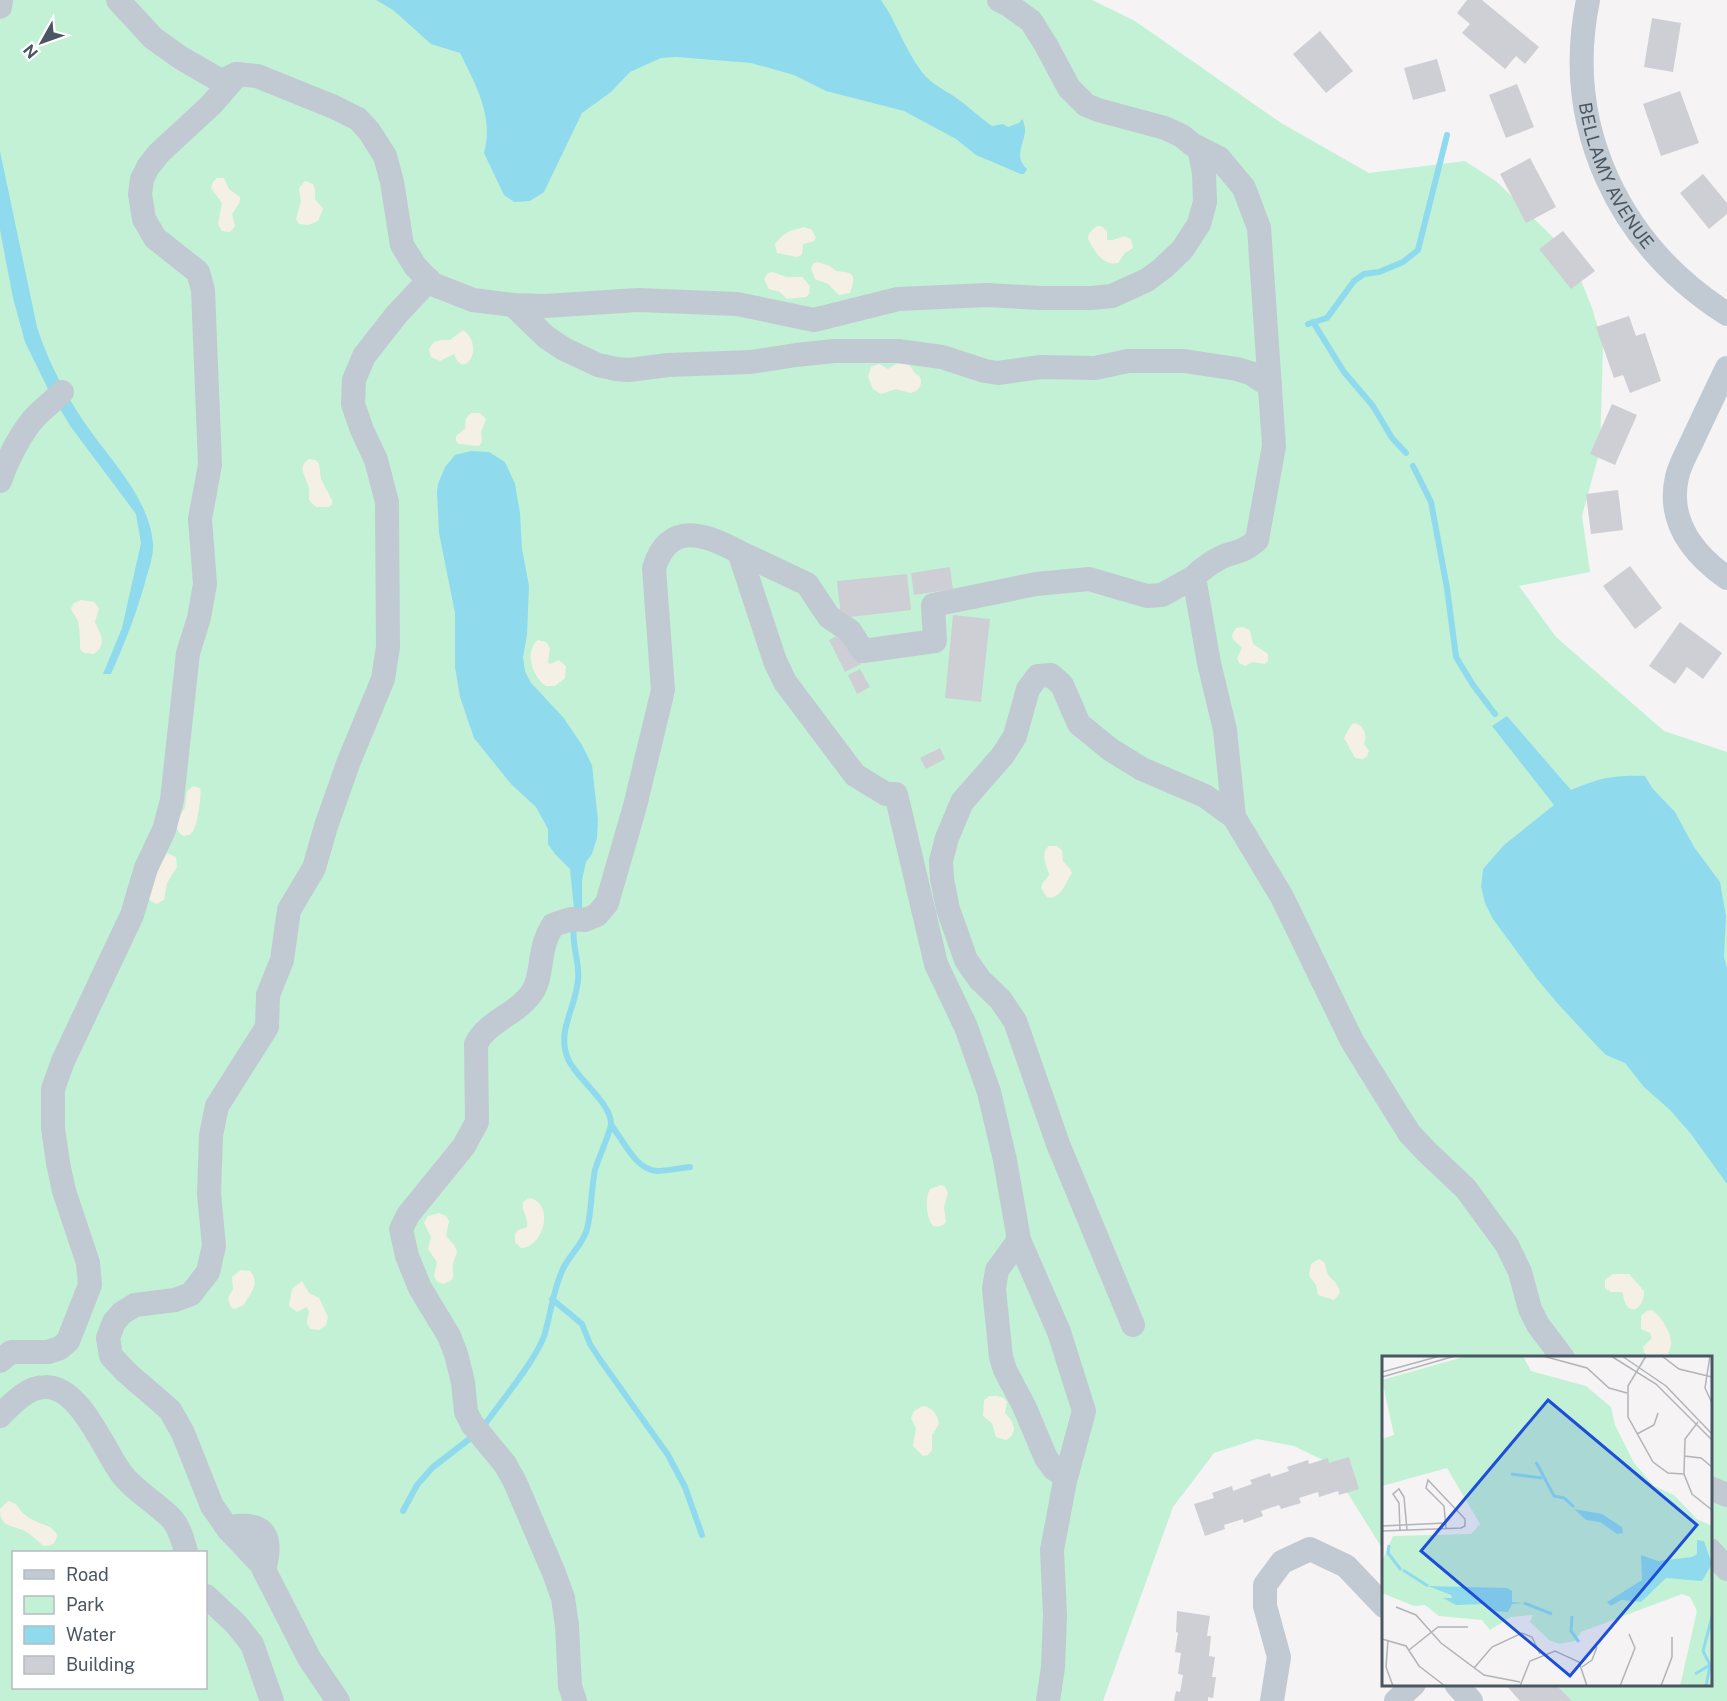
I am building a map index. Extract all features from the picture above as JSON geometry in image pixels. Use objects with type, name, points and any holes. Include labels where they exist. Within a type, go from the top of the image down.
[{"type":"street","points":[[0,7],[1,0]]},
{"type":"street","points":[[118,0],[153,38],[181,58],[221,81],[238,74],[257,76],[334,106],[358,119],[369,131],[385,156],[392,182],[402,245],[432,284],[473,300],[544,306],[638,300],[737,304],[814,320],[897,299],[987,294],[1041,298],[1112,296],[1147,280],[1163,268],[1182,250],[1199,224],[1205,202],[1200,148]]},
{"type":"street","points":[[575,1701],[570,1686],[563,1598],[555,1573],[515,1482],[469,1418],[456,1354],[449,1336],[420,1288],[407,1256],[401,1229],[414,1208],[464,1146],[477,1122],[476,1044],[480,1036],[489,1026],[520,1006],[534,990],[545,941],[553,925],[571,919],[585,920],[597,915],[607,903],[635,806],[663,690],[654,568],[662,549],[671,541],[692,535],[715,539],[807,584],[829,616],[850,631],[863,651],[935,641],[933,605],[1036,584],[1089,579],[1147,596],[1162,595],[1194,578],[1219,558],[1247,550],[1257,540],[1274,446],[1259,228],[1244,188],[1219,158],[1182,136],[1165,128],[1086,105],[1069,88],[1031,21],[1010,5],[999,0]]},
{"type":"street","name":"BELLAMY AVENUE","points":[[1588,0],[1582,39],[1583,91],[1594,145],[1603,171],[1619,203],[1646,244],[1684,283],[1727,314]]},
{"type":"street","points":[[0,1361],[11,1352],[48,1352],[60,1348],[68,1341],[90,1285],[88,1263],[64,1191],[58,1163],[53,1128],[53,1089],[63,1061],[132,915],[146,868],[164,830],[173,790],[188,653],[199,618],[205,584],[200,519],[210,465],[203,290],[198,272],[155,238],[144,219],[140,194],[142,180],[148,167],[159,153],[211,105],[238,74]]},
{"type":"street","points":[[338,1701],[309,1658],[261,1564],[229,1530],[212,1506],[183,1433],[170,1410],[111,1356],[108,1338],[114,1322],[122,1313],[135,1305],[174,1300],[191,1294],[208,1272],[214,1246],[209,1194],[211,1135],[217,1106],[267,1027],[268,995],[282,960],[289,910],[314,868],[349,761],[383,679],[388,647],[387,502],[376,460],[353,404],[354,380],[364,356],[397,314],[429,280]]},
{"type":"street","points":[[513,305],[546,337],[564,349],[598,365],[622,369],[751,362],[834,351],[879,351],[942,357],[998,373],[1041,367],[1095,368],[1128,361],[1184,361],[1237,369],[1250,373],[1270,386]]},
{"type":"street","points":[[1727,368],[1681,465],[1675,496],[1682,532],[1693,549],[1710,567],[1727,578]]},
{"type":"street","points":[[0,481],[5,465],[27,429],[60,394]]},
{"type":"street","points":[[739,552],[775,661],[785,682],[855,775],[886,794],[896,794],[936,964],[966,1027],[989,1092],[1005,1160],[1019,1240],[1059,1332],[1084,1411],[1066,1476],[1052,1550],[1055,1616],[1053,1667],[1048,1701]]},
{"type":"street","points":[[1194,578],[1209,663],[1225,730],[1234,817]]},
{"type":"street","points":[[1133,1325],[1063,1155],[1015,1021],[1000,999],[980,980],[966,960],[948,909],[942,879],[941,861],[947,838],[962,802],[1009,746],[1015,736],[1028,689],[1038,676],[1051,675],[1062,685],[1079,724],[1111,750],[1142,769],[1204,796],[1234,817],[1282,897],[1352,1041],[1394,1109],[1422,1146],[1466,1189],[1507,1245],[1520,1272],[1530,1309],[1538,1325],[1561,1356]]},
{"type":"street","points":[[1019,1240],[997,1270],[994,1289],[1001,1357],[1046,1458],[1054,1469],[1066,1476]]},
{"type":"street","points":[[0,1416],[12,1404],[35,1389],[46,1386],[62,1392],[87,1418],[120,1472],[135,1490],[172,1520],[182,1536],[186,1551]]},
{"type":"street","points":[[1712,1489],[1727,1495]]},
{"type":"street","points":[[1272,1701],[1279,1657],[1265,1606],[1265,1585],[1282,1562],[1310,1549],[1346,1566],[1382,1605]]},
{"type":"street","points":[[1712,1552],[1727,1569]]},
{"type":"street","points":[[207,1597],[237,1624],[252,1644],[272,1701]]},
{"type":"street","points":[[1458,1686],[1471,1701]]},
{"type":"green space","points":[[0,0],[1092,0],[1135,21],[1281,123],[1369,173],[1465,161],[1497,182],[1571,255],[1592,308],[1603,345],[1600,450],[1582,516],[1590,572],[1519,586],[1556,637],[1664,731],[1727,752],[1727,1701],[1549,1701],[1534,1686],[1712,1686],[1712,1356],[1382,1356],[1382,1547],[1329,1463],[1294,1446],[1257,1439],[1214,1453],[1173,1507],[1103,1701],[0,1701]]},
{"type":"sand","points":[[217,178],[224,178],[229,189],[240,197],[240,202],[232,214],[235,226],[230,232],[222,231],[218,224],[222,203],[211,188]]},
{"type":"sand","points":[[305,181],[313,184],[315,199],[323,209],[318,221],[308,225],[299,224],[296,219],[301,201],[299,188]]},
{"type":"sand","points":[[1097,226],[1107,231],[1107,240],[1124,236],[1131,239],[1133,248],[1125,253],[1118,263],[1103,260],[1090,244],[1089,233]]},
{"type":"sand","points":[[804,227],[812,230],[816,238],[814,241],[803,244],[802,255],[797,257],[777,253],[775,244],[781,237]]},
{"type":"sand","points":[[817,262],[830,266],[836,271],[850,274],[853,282],[850,293],[839,295],[828,284],[815,279],[811,268]]},
{"type":"sand","points":[[773,272],[786,277],[802,277],[810,286],[809,294],[806,297],[787,299],[780,292],[769,289],[764,279],[768,273]]},
{"type":"sand","points":[[463,330],[473,344],[473,352],[467,363],[458,362],[454,354],[440,361],[431,357],[429,350],[435,342],[450,340]]},
{"type":"sand","points":[[898,363],[909,365],[920,377],[921,383],[917,390],[910,393],[896,389],[881,394],[873,389],[868,377],[871,367],[879,364],[888,369]]},
{"type":"sand","points":[[471,413],[480,413],[486,419],[481,432],[482,442],[479,446],[459,444],[456,441],[456,436],[465,429],[466,418]]},
{"type":"sand","points":[[309,459],[316,460],[319,464],[321,479],[332,500],[329,507],[316,507],[309,500],[309,488],[303,465]]},
{"type":"sand","points":[[81,600],[94,602],[99,608],[95,622],[102,642],[94,654],[84,653],[80,649],[78,622],[71,608],[74,603]]},
{"type":"sand","points":[[1242,627],[1250,630],[1253,644],[1268,654],[1268,661],[1265,664],[1252,662],[1245,666],[1239,663],[1237,658],[1242,648],[1232,635],[1236,628]]},
{"type":"sand","points":[[538,640],[546,642],[550,648],[548,663],[559,660],[566,666],[565,678],[555,686],[546,686],[534,671],[531,651]]},
{"type":"sand","points":[[1355,723],[1364,732],[1364,744],[1369,751],[1363,759],[1355,758],[1344,738],[1351,725]]},
{"type":"sand","points":[[193,786],[200,788],[199,810],[193,831],[184,836],[178,830],[177,823],[185,808],[187,791]]},
{"type":"sand","points":[[1049,846],[1056,846],[1062,850],[1063,861],[1072,873],[1059,894],[1052,898],[1047,897],[1041,888],[1049,875],[1044,852]]},
{"type":"sand","points":[[167,853],[176,857],[177,867],[167,883],[164,900],[156,904],[148,899],[155,874]]},
{"type":"sand","points":[[941,1185],[948,1193],[944,1207],[946,1222],[941,1226],[933,1226],[929,1218],[927,1197],[930,1189]]},
{"type":"sand","points":[[529,1198],[542,1208],[543,1225],[535,1241],[521,1248],[515,1242],[515,1234],[518,1230],[527,1227],[523,1202]]},
{"type":"sand","points":[[439,1213],[446,1216],[449,1221],[446,1236],[457,1252],[451,1281],[442,1284],[434,1276],[437,1262],[428,1249],[431,1237],[424,1223],[428,1216]]},
{"type":"sand","points":[[1319,1259],[1325,1263],[1328,1274],[1339,1288],[1340,1293],[1334,1300],[1318,1295],[1316,1285],[1309,1276],[1311,1264]]},
{"type":"sand","points":[[241,1270],[250,1271],[255,1284],[244,1305],[234,1309],[230,1306],[228,1298],[233,1289],[232,1277]]},
{"type":"sand","points":[[1613,1274],[1629,1274],[1644,1291],[1640,1306],[1631,1309],[1625,1303],[1622,1292],[1611,1292],[1605,1288],[1605,1280]]},
{"type":"sand","points":[[302,1281],[309,1293],[319,1298],[328,1317],[326,1325],[319,1330],[311,1329],[308,1325],[307,1307],[297,1312],[289,1306],[292,1289]]},
{"type":"sand","points":[[1652,1310],[1667,1329],[1671,1339],[1667,1356],[1648,1356],[1644,1352],[1643,1347],[1652,1338],[1650,1333],[1641,1329],[1641,1316]]},
{"type":"sand","points":[[990,1396],[1004,1398],[1007,1402],[1005,1413],[1014,1427],[1013,1434],[1006,1440],[996,1437],[992,1423],[983,1416],[984,1400]]},
{"type":"sand","points":[[923,1406],[934,1412],[939,1424],[932,1435],[932,1450],[928,1455],[923,1456],[913,1446],[916,1428],[911,1418],[914,1411]]},
{"type":"sand","points":[[8,1501],[16,1504],[33,1520],[54,1530],[57,1535],[55,1542],[44,1546],[23,1530],[5,1523],[0,1509]]},
{"type":"water","points":[[376,0],[881,0],[911,55],[929,80],[960,100],[992,126],[1003,124],[1008,127],[1019,123],[1022,119],[1025,132],[1020,157],[1027,169],[1024,174],[1021,174],[976,155],[956,139],[904,111],[826,91],[794,75],[751,63],[677,57],[661,58],[630,72],[611,92],[582,113],[544,192],[530,201],[514,202],[504,195],[484,153],[487,127],[485,114],[477,89],[460,53],[431,44],[393,10]]},
{"type":"water","points":[[0,151],[37,327],[47,353],[73,405],[128,482],[145,511],[150,527],[153,548],[150,566],[135,615],[111,674],[103,674],[122,628],[141,543],[136,514],[71,427],[49,391],[25,342],[13,298],[0,230]]},
{"type":"water","points":[[471,451],[489,452],[505,462],[515,484],[520,513],[522,549],[529,586],[527,635],[523,657],[525,671],[531,683],[563,717],[592,765],[598,820],[597,838],[592,854],[586,862],[582,880],[582,911],[574,909],[570,869],[548,844],[548,829],[536,807],[511,784],[474,738],[460,697],[455,667],[455,613],[439,533],[437,492],[445,467],[455,455]]},
{"type":"water","points":[[1507,716],[1571,790],[1607,778],[1645,776],[1653,789],[1675,812],[1694,847],[1720,882],[1726,916],[1724,957],[1727,968],[1727,1184],[1691,1134],[1670,1110],[1644,1087],[1625,1063],[1606,1055],[1559,1005],[1493,919],[1485,903],[1481,887],[1483,869],[1504,845],[1554,805],[1492,726]]},
{"type":"building","points":[[1467,0],[1482,0],[1539,47],[1525,64],[1516,56],[1505,69],[1462,33],[1470,24],[1457,13]]},
{"type":"building","points":[[1652,18],[1681,23],[1673,72],[1644,67]]},
{"type":"building","points":[[1320,31],[1353,71],[1326,93],[1293,54]]},
{"type":"building","points":[[1437,59],[1446,91],[1413,100],[1404,68]]},
{"type":"building","points":[[1517,84],[1534,127],[1506,138],[1489,95]]},
{"type":"building","points":[[1680,91],[1699,143],[1661,156],[1643,104]]},
{"type":"building","points":[[1530,158],[1556,207],[1526,223],[1500,174]]},
{"type":"building","points":[[1703,174],[1727,203],[1727,214],[1709,229],[1680,193]]},
{"type":"building","points":[[1563,231],[1595,271],[1571,289],[1539,249]]},
{"type":"building","points":[[1629,316],[1636,336],[1645,333],[1661,381],[1630,393],[1623,375],[1614,378],[1596,327]]},
{"type":"building","points":[[1612,404],[1637,415],[1615,465],[1590,454]]},
{"type":"building","points":[[1618,490],[1623,530],[1591,534],[1586,494]]},
{"type":"building","points":[[1630,566],[1662,608],[1635,629],[1603,586]]},
{"type":"building","points":[[950,567],[953,589],[914,595],[911,573]]},
{"type":"building","points":[[907,574],[911,610],[841,618],[837,581]]},
{"type":"building","points":[[953,615],[990,619],[981,702],[945,698]]},
{"type":"building","points":[[1680,622],[1722,653],[1703,679],[1687,667],[1675,684],[1649,666]]},
{"type":"building","points":[[845,632],[861,664],[845,672],[829,640]]},
{"type":"building","points":[[860,669],[870,687],[857,694],[848,675]]},
{"type":"building","points":[[940,748],[945,759],[926,769],[920,758]]},
{"type":"building","points":[[1349,1457],[1359,1489],[1339,1495],[1338,1491],[1319,1497],[1318,1492],[1299,1498],[1301,1503],[1281,1509],[1279,1505],[1261,1511],[1263,1516],[1244,1523],[1243,1519],[1224,1525],[1225,1529],[1205,1536],[1194,1504],[1214,1498],[1212,1493],[1232,1486],[1233,1491],[1252,1484],[1250,1480],[1270,1473],[1271,1477],[1289,1471],[1287,1467],[1308,1460],[1309,1464],[1328,1458],[1329,1463]]},
{"type":"building","points":[[1177,1611],[1210,1616],[1207,1636],[1211,1636],[1209,1656],[1215,1657],[1212,1677],[1216,1677],[1213,1698],[1208,1697],[1208,1701],[1174,1701],[1176,1691],[1180,1692],[1183,1675],[1178,1674],[1181,1653],[1175,1652],[1178,1633],[1176,1632]]},
{"type":"building","points":[[1507,1686],[1557,1686],[1572,1701],[1520,1701]]},
{"type":"waterway","points":[[1308,324],[1327,318],[1354,281],[1364,274],[1379,272],[1403,262],[1418,250],[1447,135]]},
{"type":"waterway","points":[[1313,322],[1344,372],[1373,406],[1392,438],[1406,453]]},
{"type":"waterway","points":[[1413,466],[1431,502],[1447,588],[1456,657],[1495,714]]},
{"type":"waterway","points":[[483,1427],[527,1368],[541,1343],[559,1279],[587,1229],[595,1170],[611,1123],[605,1107],[572,1067],[565,1049],[565,1029],[578,980],[574,926]]},
{"type":"waterway","points":[[611,1125],[636,1160],[649,1169],[661,1171],[690,1167]]},
{"type":"waterway","points":[[552,1299],[582,1324],[599,1358],[668,1455],[685,1487],[702,1535]]},
{"type":"waterway","points":[[403,1511],[417,1485],[433,1467],[472,1437]]}]
